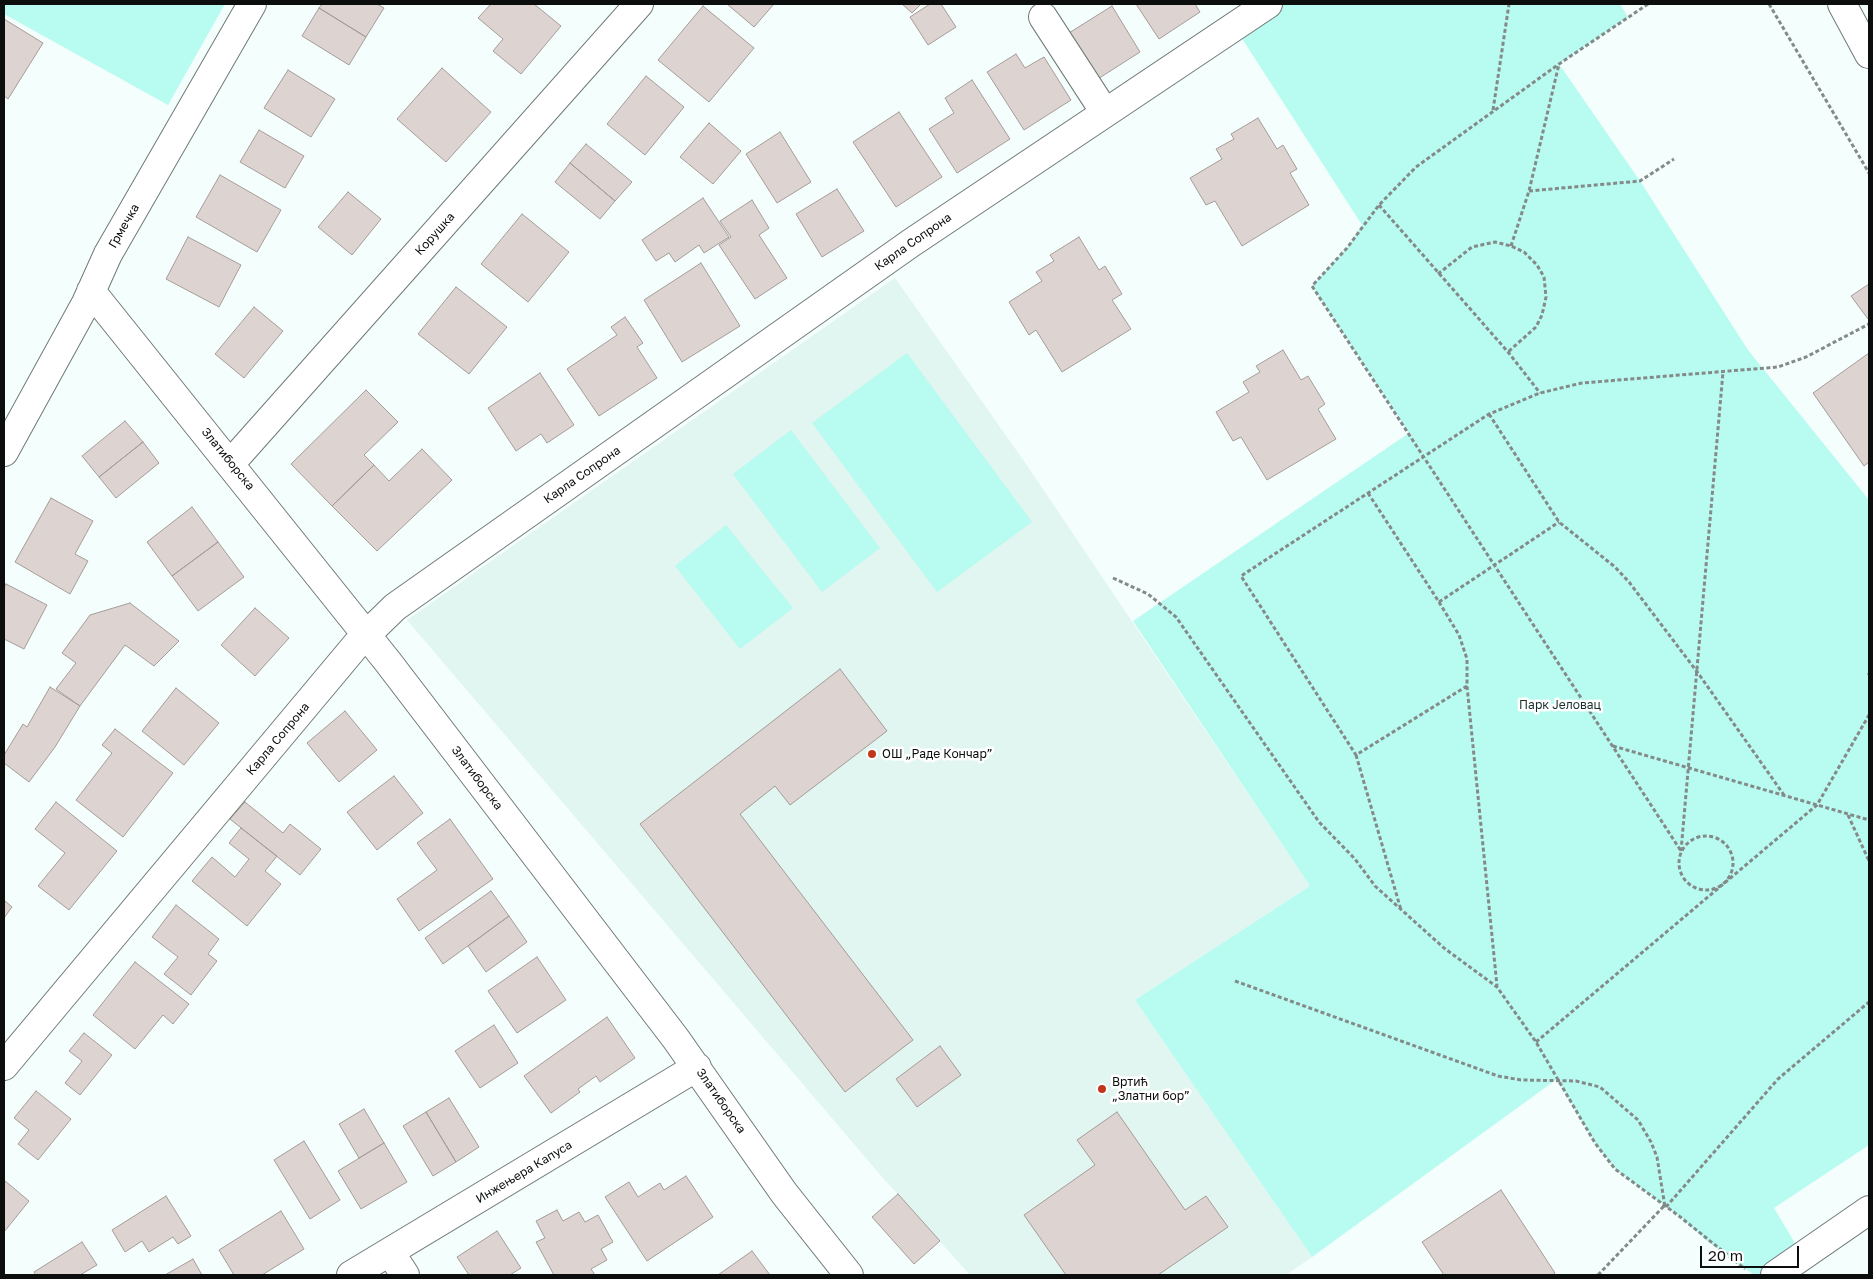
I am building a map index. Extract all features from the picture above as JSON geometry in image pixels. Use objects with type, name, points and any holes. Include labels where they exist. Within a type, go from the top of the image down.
[{"type":"street","name":"Грмечка","points":[[4,452],[91,291],[108,254],[252,4]]},
{"type":"street","name":"Корушка","points":[[232,463],[639,4]]},
{"type":"street","name":"Карла Сопрона","points":[[4,1066],[366,634],[403,601],[910,242],[1268,4]]},
{"type":"street","points":[[1842,4],[1869,54]]},
{"type":"street","points":[[1043,17],[1104,112]]},
{"type":"street","name":"Златиборска","points":[[91,291],[232,463],[366,634],[697,1067],[784,1193],[849,1275]]},
{"type":"street","name":"Инжењера Капуса","points":[[351,1275],[697,1067]]},
{"type":"street","points":[[1775,1275],[1869,1210]]},
{"type":"street","points":[[390,1252],[405,1275]]},
{"type":"path","points":[[1493,111],[1509,4]]},
{"type":"path","points":[[1648,4],[1559,64],[1416,167],[1379,205],[1347,248],[1312,286],[1681,852]]},
{"type":"path","points":[[1769,4],[1869,173]]},
{"type":"path","points":[[1511,246],[1530,191],[1559,64]]},
{"type":"path","points":[[1530,191],[1640,181],[1674,159]]},
{"type":"path","points":[[1379,205],[1508,352],[1540,393]]},
{"type":"path","points":[[1438,274],[1472,247],[1495,242],[1524,252],[1537,265],[1544,277],[1546,297],[1542,315],[1536,327],[1508,352]]},
{"type":"path","points":[[1402,910],[1356,755],[1241,576],[1489,414],[1540,393],[1582,384],[1778,367],[1806,357],[1869,324]]},
{"type":"path","points":[[1681,852],[1688,842],[1696,838],[1704,836],[1720,840],[1727,846],[1733,862],[1728,878],[1722,885],[1704,890],[1687,883],[1679,867],[1698,673],[1723,372]]},
{"type":"path","points":[[1489,414],[1559,522],[1615,567],[1629,582],[1698,673],[1784,795]]},
{"type":"path","points":[[1368,493],[1439,602],[1459,636],[1467,659],[1466,686],[1497,987]]},
{"type":"path","points":[[1439,602],[1559,522]]},
{"type":"path","points":[[1113,578],[1148,594],[1176,616],[1319,822],[1355,858],[1375,886],[1444,948],[1497,987],[1536,1042],[1595,1143],[1615,1169],[1746,1270]]},
{"type":"path","points":[[1356,755],[1466,686]]},
{"type":"path","points":[[1536,1042],[1817,805],[1869,715]]},
{"type":"path","points":[[1612,746],[1869,820]]},
{"type":"path","points":[[1848,814],[1869,860]]},
{"type":"path","points":[[1235,981],[1498,1076],[1521,1080],[1558,1079],[1600,1087],[1638,1120],[1652,1142],[1657,1157],[1664,1207]]},
{"type":"path","points":[[1598,1275],[1664,1207],[1778,1079],[1869,1002]]},
{"type":"shaded area","name":"ОШ „Раде Кончар”","points":[[895,278],[1026,464],[1310,886],[1135,1000],[1312,1257],[1286,1275],[970,1275],[883,1178],[407,620]]},
{"type":"green space","points":[[4,4],[225,4],[168,105],[4,14]]},
{"type":"green space","name":"Парк Јеловац","points":[[1268,4],[1620,4],[1628,17],[1559,64],[1640,181],[1748,350],[1869,500],[1869,1145],[1774,1208],[1802,1255],[1775,1275],[1754,1275],[1615,1169],[1595,1143],[1557,1079],[1312,1257],[1135,1000],[1310,886],[1133,621],[1409,433],[1312,286],[1347,248],[1362,225],[1234,26]]},
{"type":"green space","points":[[907,353],[1032,522],[937,592],[812,423]]},
{"type":"green space","points":[[791,430],[880,548],[822,592],[733,474]]},
{"type":"green space","points":[[726,525],[793,608],[740,649],[675,566]]},
{"type":"building","points":[[322,4],[377,4],[384,8],[366,37],[319,8]]},
{"type":"building","points":[[491,4],[534,4],[561,26],[521,74],[493,51],[503,39],[478,18]]},
{"type":"building","points":[[727,4],[774,4],[754,27]]},
{"type":"building","points":[[902,4],[921,4],[912,13]]},
{"type":"building","points":[[930,4],[941,4],[956,27],[928,45],[910,17]]},
{"type":"building","points":[[1136,4],[1195,4],[1200,12],[1159,39]]},
{"type":"building","points":[[703,6],[754,48],[709,102],[658,60]]},
{"type":"building","points":[[1112,6],[1140,52],[1090,84],[1061,38]]},
{"type":"building","points":[[319,8],[366,37],[349,65],[302,36]]},
{"type":"building","points":[[4,19],[43,43],[8,99],[4,96]]},
{"type":"building","points":[[1016,54],[1025,68],[1044,57],[1071,100],[1024,130],[987,72]]},
{"type":"building","points":[[442,68],[491,112],[446,162],[397,119]]},
{"type":"building","points":[[288,70],[335,99],[311,137],[264,108]]},
{"type":"building","points":[[646,76],[684,107],[645,155],[607,124]]},
{"type":"building","points":[[972,80],[1010,139],[957,173],[929,129],[954,113],[945,98]]},
{"type":"building","points":[[899,112],[942,177],[896,207],[853,142]]},
{"type":"building","points":[[1258,118],[1277,149],[1283,145],[1297,169],[1290,173],[1309,205],[1242,246],[1215,201],[1206,205],[1190,178],[1222,159],[1216,149],[1234,139],[1231,134]]},
{"type":"building","points":[[709,123],[741,151],[713,184],[680,157]]},
{"type":"building","points":[[259,130],[304,156],[285,188],[240,162]]},
{"type":"building","points":[[780,132],[811,182],[777,203],[746,154]]},
{"type":"building","points":[[586,144],[632,182],[615,201],[570,163]]},
{"type":"building","points":[[570,163],[615,201],[600,219],[555,182]]},
{"type":"building","points":[[220,175],[281,210],[257,252],[196,217]]},
{"type":"building","points":[[837,189],[864,231],[822,257],[796,214]]},
{"type":"building","points":[[348,192],[381,219],[352,255],[318,227]]},
{"type":"building","points":[[703,198],[729,237],[704,253],[699,245],[675,262],[669,253],[656,261],[642,240]]},
{"type":"building","points":[[752,200],[769,228],[759,235],[787,278],[755,299],[719,245],[731,237],[720,221]]},
{"type":"building","points":[[522,214],[569,252],[528,302],[481,264]]},
{"type":"building","points":[[188,237],[241,265],[219,307],[166,279]]},
{"type":"building","points":[[1079,237],[1099,270],[1105,266],[1122,294],[1112,300],[1131,329],[1062,372],[1036,330],[1029,335],[1009,302],[1042,281],[1036,272],[1054,261],[1050,255]]},
{"type":"building","points":[[701,263],[740,326],[682,362],[644,300]]},
{"type":"building","points":[[1869,284],[1869,318],[1868,319],[1851,296]]},
{"type":"building","points":[[456,287],[507,327],[469,374],[418,334]]},
{"type":"building","points":[[254,307],[283,331],[244,378],[215,354]]},
{"type":"building","points":[[625,317],[643,343],[637,347],[657,378],[599,416],[567,369],[617,335],[611,327]]},
{"type":"building","points":[[1283,350],[1301,380],[1308,376],[1325,404],[1318,409],[1336,439],[1267,480],[1241,437],[1233,441],[1216,412],[1249,392],[1243,382],[1260,372],[1256,366]]},
{"type":"building","points":[[1869,353],[1869,462],[1864,466],[1813,393]]},
{"type":"building","points":[[540,373],[574,425],[547,443],[541,434],[516,451],[488,408]]},
{"type":"building","points":[[366,390],[398,422],[364,455],[374,465],[332,506],[291,464]]},
{"type":"building","points":[[125,421],[143,442],[99,477],[82,456]]},
{"type":"building","points":[[143,442],[159,463],[116,498],[99,477]]},
{"type":"building","points":[[422,449],[452,480],[377,551],[332,506],[374,465],[389,481]]},
{"type":"building","points":[[51,498],[93,521],[75,554],[88,561],[70,594],[15,562]]},
{"type":"building","points":[[192,507],[218,542],[172,576],[147,542]]},
{"type":"building","points":[[218,542],[244,577],[198,611],[172,576]]},
{"type":"building","points":[[6,584],[47,605],[24,649],[4,639],[4,588]]},
{"type":"building","points":[[130,603],[179,641],[154,666],[125,645],[80,706],[56,689],[76,663],[62,653],[90,615]]},
{"type":"building","points":[[255,608],[289,638],[255,676],[221,645]]},
{"type":"building","points":[[840,669],[887,731],[790,805],[775,786],[740,814],[913,1040],[845,1092],[640,824]]},
{"type":"building","points":[[50,687],[80,706],[55,747],[29,782],[4,763],[4,755],[23,724],[27,727]]},
{"type":"building","points":[[176,688],[219,723],[184,765],[142,731]]},
{"type":"building","points":[[345,711],[377,750],[339,782],[307,743]]},
{"type":"building","points":[[115,729],[173,773],[123,837],[76,800],[112,753],[102,745]]},
{"type":"building","points":[[394,776],[423,813],[377,850],[347,812]]},
{"type":"building","points":[[56,802],[117,851],[69,910],[38,886],[65,853],[35,829]]},
{"type":"building","points":[[245,802],[283,833],[290,824],[321,849],[300,875],[230,819]]},
{"type":"building","points":[[450,819],[493,879],[419,931],[397,899],[437,870],[417,843]]},
{"type":"building","points":[[241,828],[277,856],[265,871],[281,884],[247,926],[192,881],[212,857],[235,877],[249,859],[229,843]]},
{"type":"building","points":[[491,891],[509,916],[443,964],[425,938]]},
{"type":"building","points":[[4,900],[12,907],[4,918]]},
{"type":"building","points":[[176,905],[219,939],[208,954],[217,961],[191,995],[164,974],[178,957],[152,937]]},
{"type":"building","points":[[509,916],[527,942],[486,972],[468,946]]},
{"type":"building","points":[[537,957],[566,1000],[517,1033],[488,991]]},
{"type":"building","points":[[135,962],[189,1004],[173,1024],[163,1015],[135,1049],[93,1015]]},
{"type":"building","points":[[607,1017],[635,1058],[600,1082],[596,1076],[578,1089],[580,1092],[551,1113],[524,1076]]},
{"type":"building","points":[[494,1025],[518,1063],[480,1088],[455,1051]]},
{"type":"building","points":[[84,1033],[112,1055],[80,1095],[65,1083],[82,1061],[69,1051]]},
{"type":"building","points":[[940,1046],[961,1075],[917,1107],[896,1079]]},
{"type":"building","points":[[36,1091],[71,1119],[38,1160],[18,1144],[29,1130],[14,1118]]},
{"type":"building","points":[[449,1098],[479,1147],[456,1162],[426,1112]]},
{"type":"building","points":[[364,1109],[384,1143],[359,1158],[339,1124]]},
{"type":"building","points":[[426,1112],[456,1162],[433,1176],[403,1126]]},
{"type":"building","points":[[1117,1112],[1185,1210],[1206,1196],[1228,1227],[1158,1275],[1066,1275],[1024,1215],[1095,1165],[1077,1140]]},
{"type":"building","points":[[304,1141],[340,1200],[310,1219],[274,1160]]},
{"type":"building","points":[[384,1143],[407,1182],[361,1209],[338,1171]]},
{"type":"building","points":[[686,1176],[713,1217],[647,1261],[605,1197],[629,1182],[638,1197],[660,1183],[664,1190]]},
{"type":"building","points":[[4,1180],[29,1201],[4,1232]]},
{"type":"building","points":[[1501,1190],[1555,1273],[1552,1275],[1444,1275],[1422,1242]]},
{"type":"building","points":[[898,1194],[940,1241],[914,1264],[872,1217]]},
{"type":"building","points":[[166,1196],[191,1236],[178,1244],[173,1237],[149,1252],[142,1241],[125,1252],[112,1230]]},
{"type":"building","points":[[557,1210],[563,1221],[579,1212],[585,1222],[598,1215],[613,1242],[601,1249],[607,1260],[591,1269],[595,1275],[554,1275],[536,1242],[545,1238],[536,1221]]},
{"type":"building","points":[[281,1211],[304,1249],[262,1275],[234,1275],[219,1250]]},
{"type":"building","points":[[497,1231],[521,1268],[510,1275],[469,1275],[457,1257]]},
{"type":"building","points":[[82,1242],[97,1265],[80,1275],[36,1275],[34,1272]]},
{"type":"building","points":[[752,1251],[770,1275],[718,1275]]},
{"type":"building","points":[[193,1259],[202,1275],[165,1275]]},
{"type":"place","name":"ОШ „Раде Кончар”","points":[[872,754]]},
{"type":"place","name":"Вртић „Златни бор”","points":[[1102,1089]]}]
